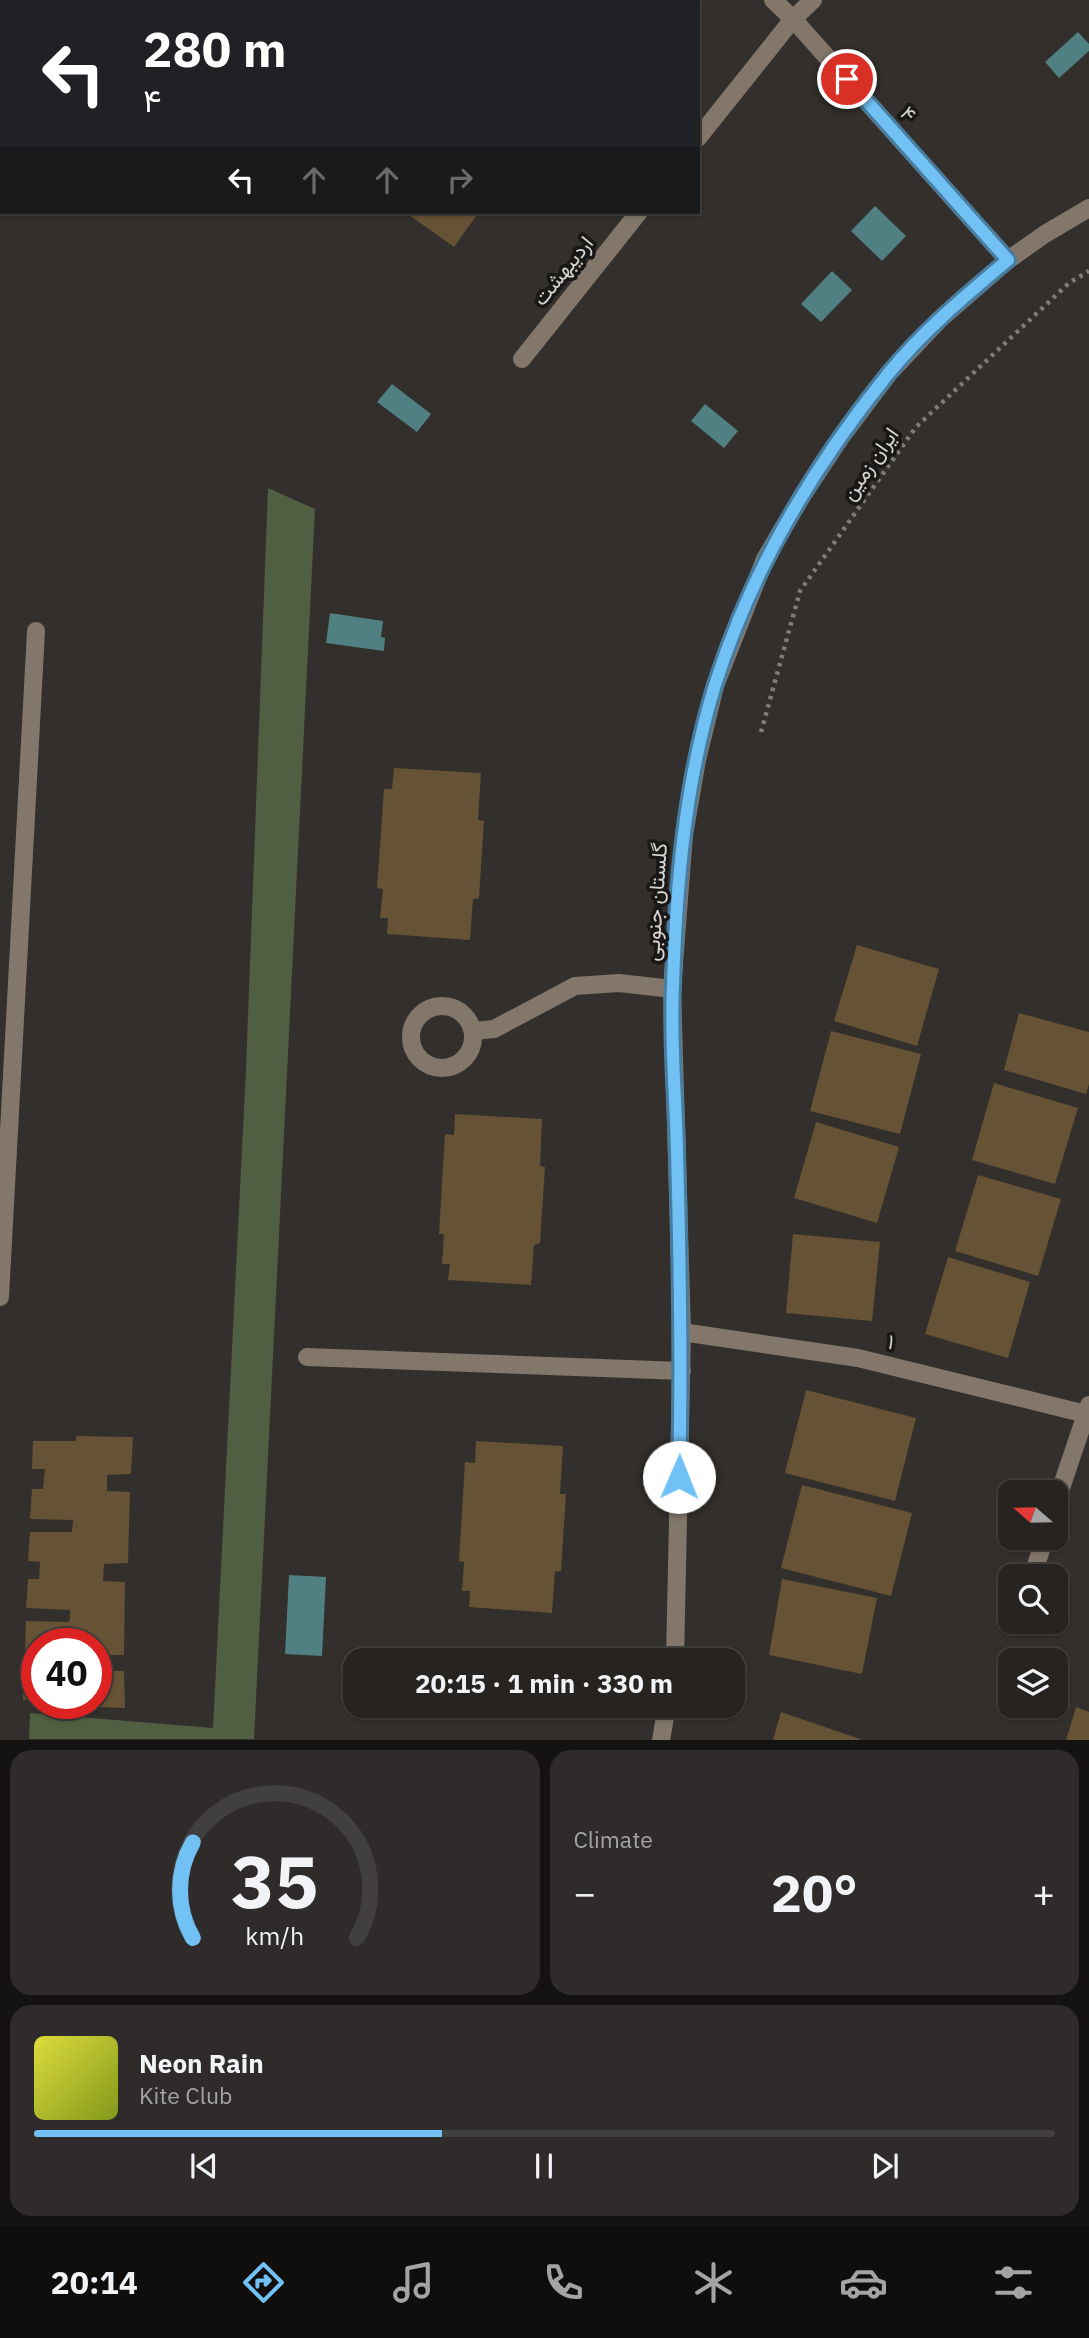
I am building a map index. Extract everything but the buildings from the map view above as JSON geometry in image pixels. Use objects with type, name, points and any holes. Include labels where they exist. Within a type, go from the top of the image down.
[{"type":"street","name":"۴","points":[[773,0],[1008,260]]},
{"type":"street","points":[[700,135],[793,19],[813,0]]},
{"type":"street","name":"گلستان جنوبی","points":[[675,1648],[682,1332],[672,989],[684,835],[697,760],[715,686],[765,559],[841,437],[889,373],[939,320],[1008,260],[1089,208]]},
{"type":"street","name":"اردیبهشت","points":[[522,359],[637,214]]},
{"type":"street","points":[[0,1297],[8,1007],[36,631]]},
{"type":"street","points":[[473,1031],[494,1028],[575,986],[619,983],[672,989]]},
{"type":"street","name":"۱","points":[[682,1332],[858,1358],[1087,1409],[1064,1480]]},
{"type":"street","points":[[307,1357],[682,1371]]},
{"type":"street","points":[[661,1740],[665,1718]]},
{"type":"path","name":"ایران زمین","points":[[761,732],[800,591],[908,438],[916,427],[1069,283],[1089,271]]},
{"type":"green space","points":[[268,488],[315,509],[254,1739],[29,1739],[30,1719],[103,1719],[213,1728],[246,1069]]},
{"type":"water","points":[[1078,32],[1089,44],[1089,51],[1059,78],[1045,62]]},
{"type":"water","points":[[875,206],[906,236],[882,261],[851,231]]},
{"type":"water","points":[[832,271],[852,290],[821,322],[801,304]]},
{"type":"water","points":[[392,384],[431,414],[417,432],[377,402]]},
{"type":"water","points":[[705,404],[738,431],[724,448],[691,421]]},
{"type":"water","points":[[330,613],[383,621],[381,637],[385,638],[384,651],[326,643]]},
{"type":"water","points":[[289,1575],[326,1577],[322,1656],[285,1654]]},
{"type":"route","points":[[679,1477],[682,1332],[672,989],[684,835],[697,760],[715,686],[765,559],[841,437],[889,373],[939,320],[1008,260],[847,79]]}]
